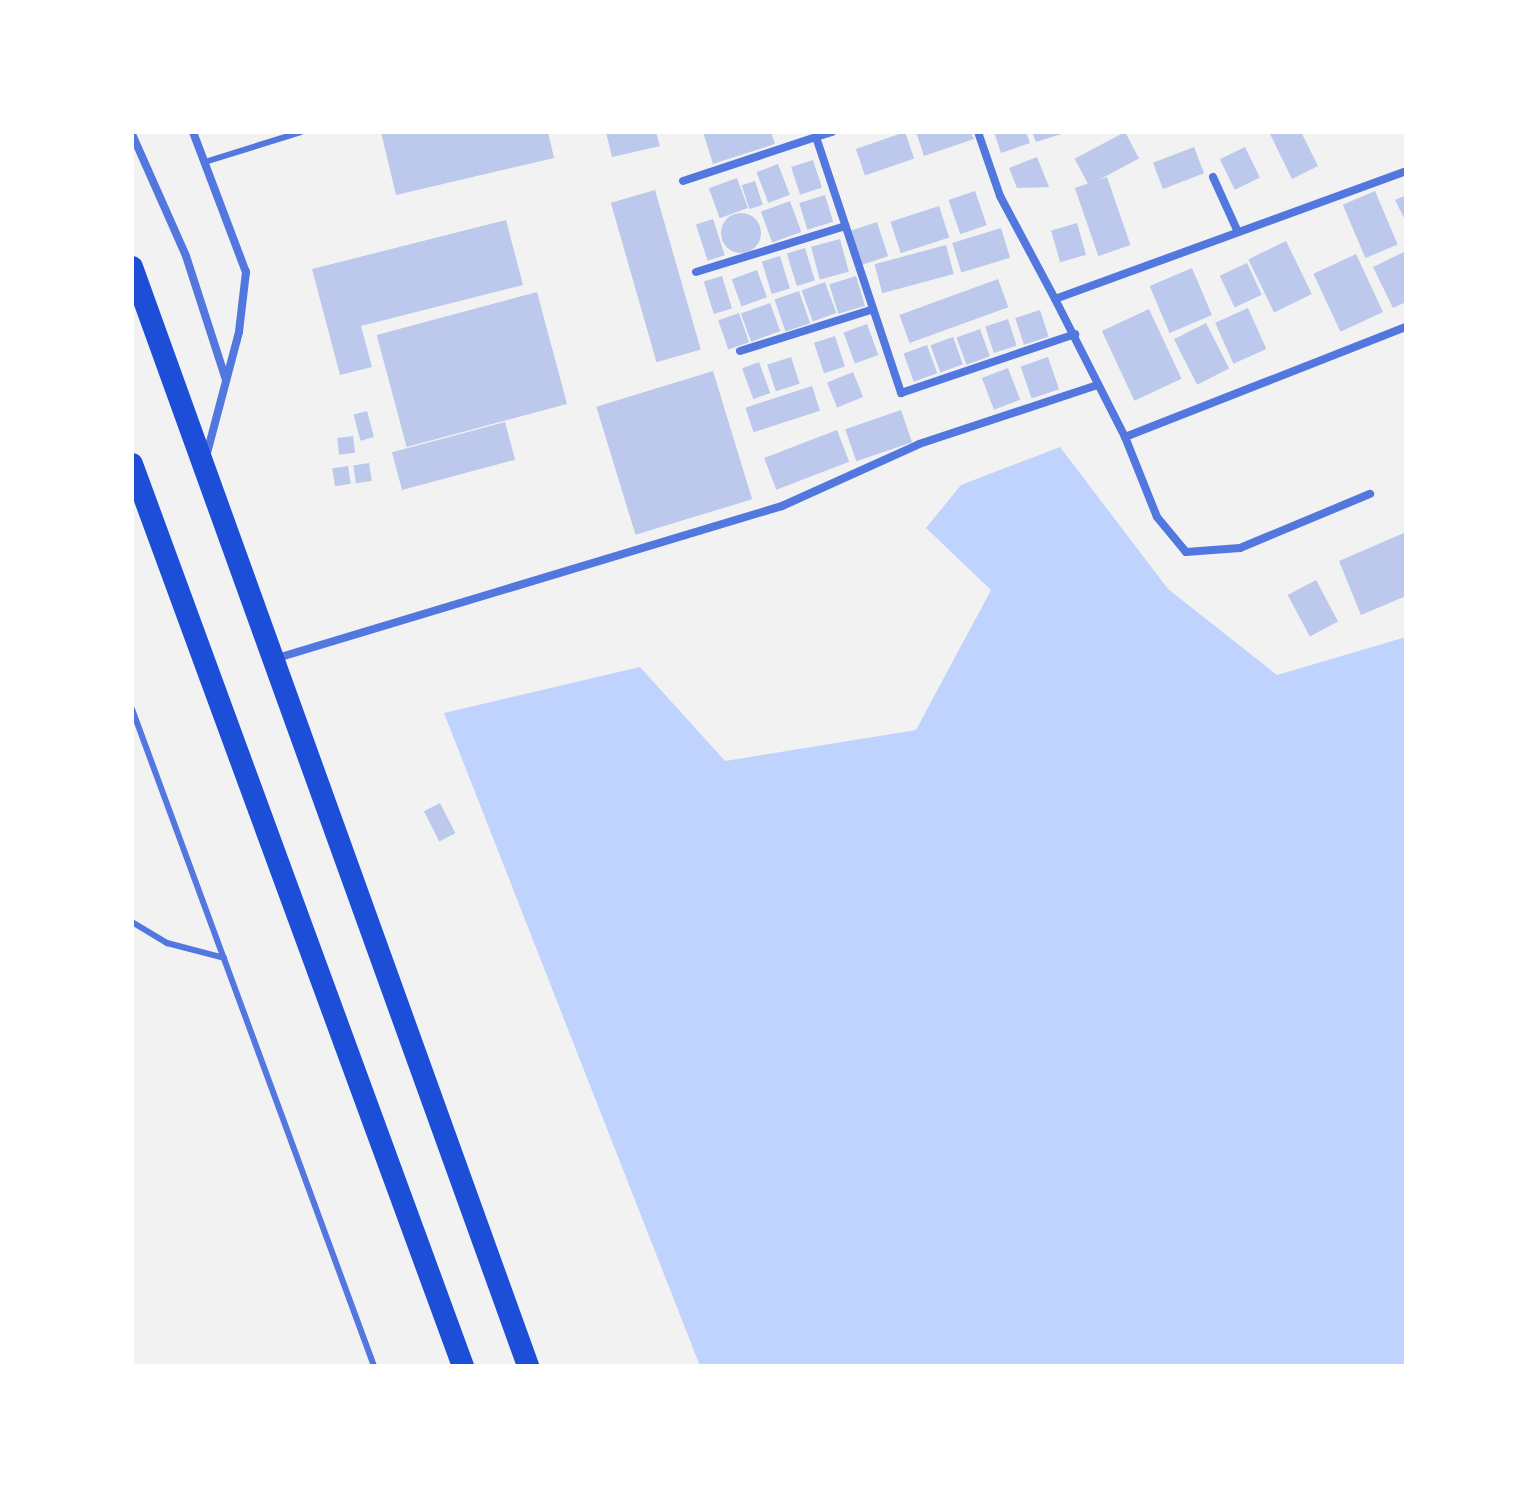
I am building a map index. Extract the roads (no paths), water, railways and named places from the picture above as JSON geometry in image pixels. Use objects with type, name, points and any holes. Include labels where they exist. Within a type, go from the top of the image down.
[{"type":"highway","points":[[132,267],[528,1366]]},
{"type":"highway","points":[[132,464],[463,1366]]},
{"type":"street","points":[[193,132],[208,161],[246,272],[226,380],[204,462]]},
{"type":"street","points":[[683,181],[832,132]]},
{"type":"street","points":[[978,132],[1000,196],[1075,334],[1097,385],[1125,437],[1157,517],[1186,552],[1240,548],[1370,494]]},
{"type":"street","points":[[132,134],[186,256],[226,380]]},
{"type":"street","points":[[816,137],[842,227],[901,393],[1075,334]]},
{"type":"street","points":[[1055,299],[1406,171]]},
{"type":"street","points":[[1213,177],[1238,232]]},
{"type":"street","points":[[696,272],[842,227]]},
{"type":"street","points":[[740,351],[871,310]]},
{"type":"street","points":[[1125,437],[1406,327]]},
{"type":"street","points":[[273,659],[782,506],[919,444],[1097,385]]},
{"type":"lane","points":[[208,161],[301,132]]},
{"type":"lane","points":[[133,712],[374,1366]]},
{"type":"lane","points":[[132,922],[167,943],[224,958]]},
{"type":"water","points":[[1060,447],[1168,589],[1277,675],[1406,637],[1406,1366],[700,1366],[444,713],[640,667],[725,761],[916,730],[991,590],[926,528],[961,485]]}]
